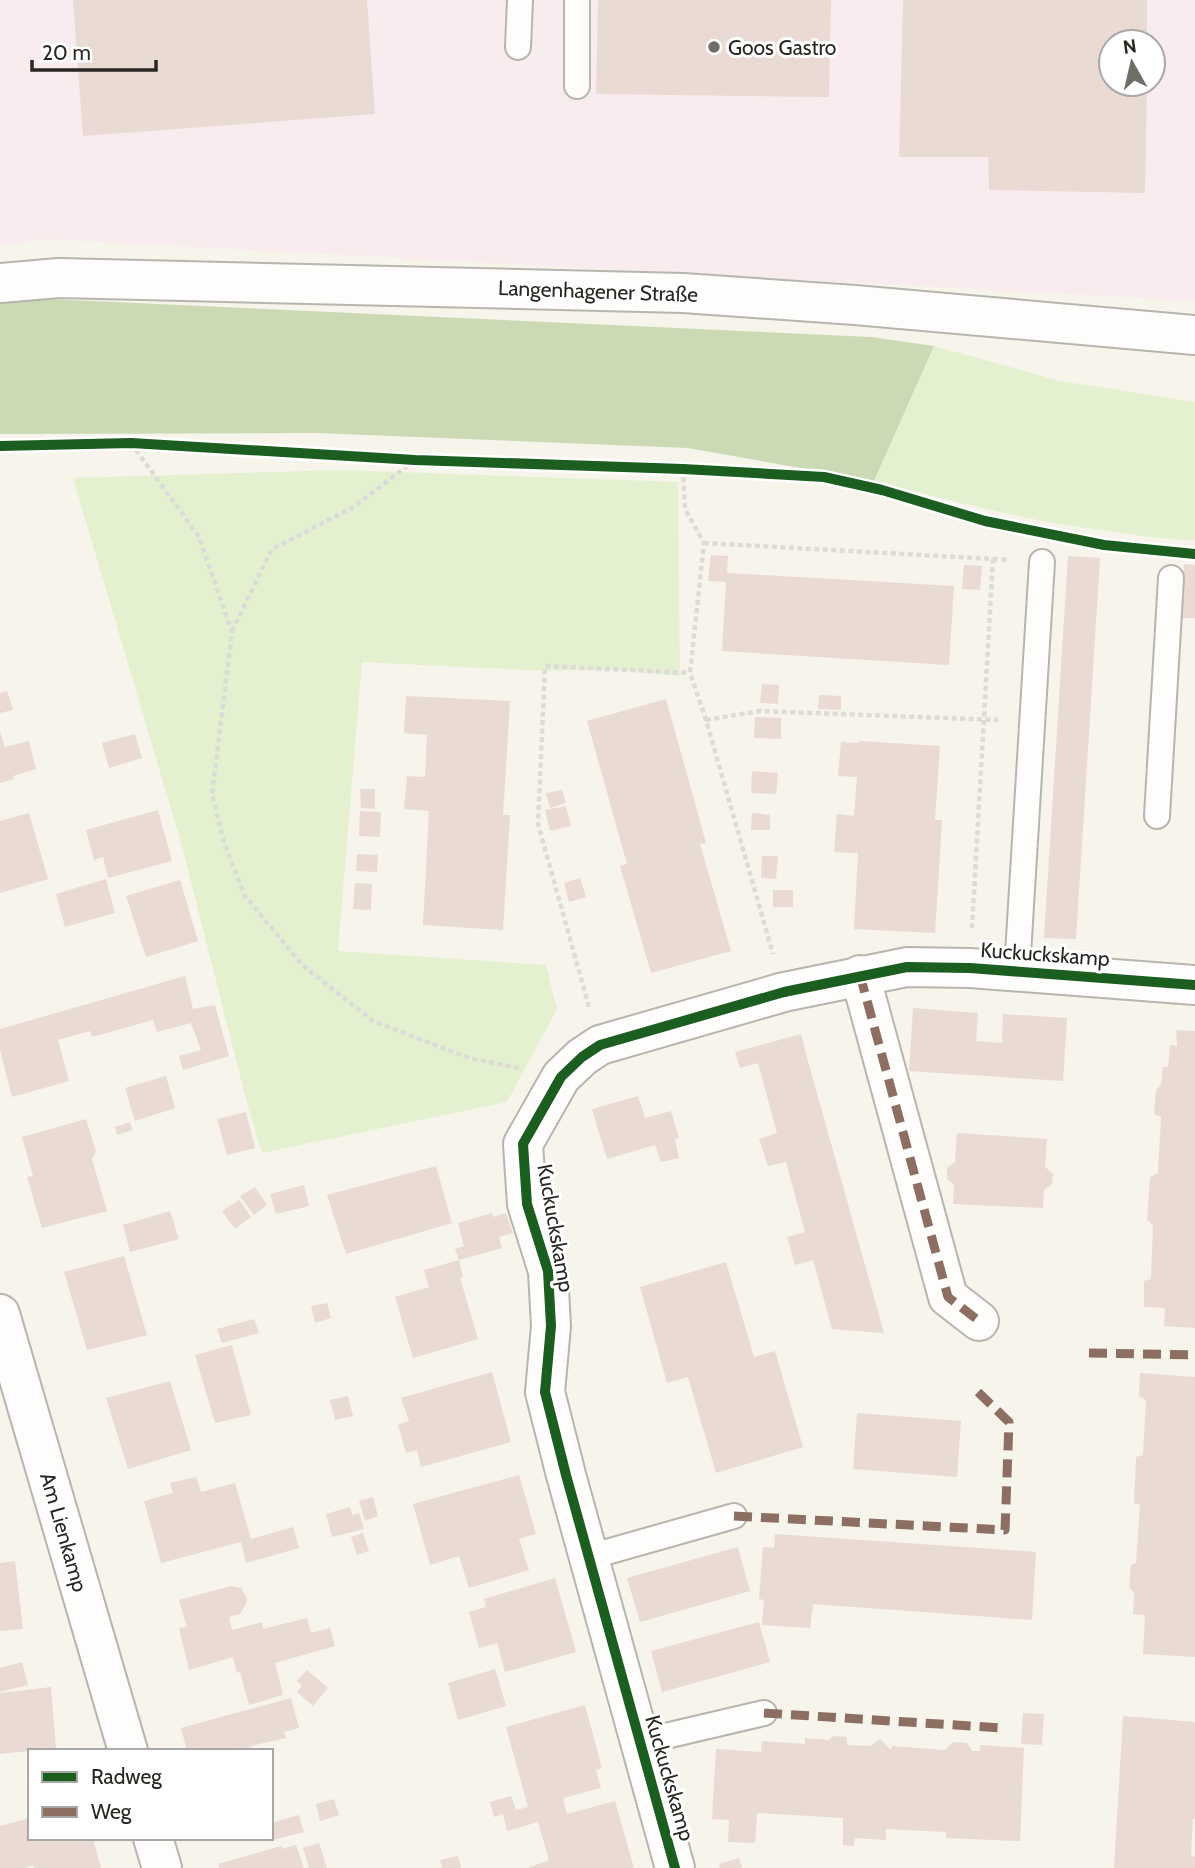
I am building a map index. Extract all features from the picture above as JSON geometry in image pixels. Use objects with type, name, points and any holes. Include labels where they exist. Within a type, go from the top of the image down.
[{"type":"street","name":"Langenhagener Straße","points":[[0,282],[60,278],[683,293],[855,305],[1195,335]]},
{"type":"street","name":"Kuckuckskamp","points":[[675,1868],[545,1392],[551,1326],[548,1271],[527,1204],[523,1144],[561,1077],[582,1057],[600,1045],[784,992],[907,967],[970,968],[1195,985]]},
{"type":"street","points":[[860,975],[948,1297],[979,1321]]},
{"type":"street","name":"Am Lienkamp","points":[[0,1314],[127,1749]]},
{"type":"street","points":[[154,1840],[162,1868]]},
{"type":"lane","points":[[518,47],[520,0]]},
{"type":"lane","points":[[577,0],[577,86]]},
{"type":"lane","name":"Kuckuckskamp","points":[[1017,971],[1042,562]]},
{"type":"lane","points":[[1157,816],[1171,578]]},
{"type":"lane","points":[[589,1557],[734,1516]]},
{"type":"lane","name":"Kuckuckskamp","points":[[640,1742],[764,1713]]},
{"type":"path","points":[[131,443],[199,537],[232,632]]},
{"type":"path","points":[[415,460],[352,508],[272,549],[232,632],[212,794],[224,843],[245,896],[302,965],[373,1021],[469,1058],[561,1077]]},
{"type":"path","points":[[683,468],[685,509],[704,543],[690,673],[784,992]]},
{"type":"path","points":[[704,543],[993,559],[970,968]]},
{"type":"path","points":[[600,1045],[538,824],[545,666],[690,673]]},
{"type":"path","points":[[706,720],[760,711],[983,719]]},
{"type":"shaded area","points":[[0,0],[1195,0],[1195,301],[46,239],[0,245]]},
{"type":"green space","points":[[50,299],[871,337],[934,346],[874,481],[688,448],[317,433],[0,434],[0,303]]},
{"type":"green space","points":[[934,346],[1060,381],[1195,402],[1195,540],[1054,523],[874,481]]},
{"type":"green space","points":[[342,470],[678,482],[680,676],[613,669],[545,671],[362,662],[338,951],[546,965],[557,1009],[507,1102],[262,1153],[182,846],[73,478]]},
{"type":"building","points":[[73,0],[367,0],[375,114],[83,136]]},
{"type":"building","name":"Goos Gastro","points":[[598,0],[831,0],[829,97],[596,94]]},
{"type":"building","points":[[903,0],[1147,0],[1147,28],[1097,28],[1097,98],[1147,98],[1145,193],[989,190],[988,157],[899,157]]},
{"type":"building","points":[[711,555],[728,556],[727,573],[954,586],[949,665],[722,651],[726,582],[708,581]]},
{"type":"building","points":[[1068,556],[1100,558],[1076,939],[1044,938]]},
{"type":"building","points":[[1184,564],[1195,565],[1195,618],[1181,618]]},
{"type":"building","points":[[964,565],[982,566],[980,590],[962,589]]},
{"type":"building","points":[[762,684],[779,685],[778,704],[760,703]]},
{"type":"building","points":[[7,691],[13,710],[0,713],[0,693]]},
{"type":"building","points":[[819,695],[841,696],[841,710],[818,709]]},
{"type":"building","points":[[406,696],[510,701],[503,815],[510,815],[503,930],[423,925],[429,811],[404,809],[407,776],[425,777],[427,735],[404,733]]},
{"type":"building","points":[[666,699],[706,843],[700,844],[731,951],[651,973],[620,866],[627,864],[587,721]]},
{"type":"building","points":[[755,717],[781,718],[781,739],[754,738]]},
{"type":"building","points":[[0,732],[5,747],[29,741],[36,769],[0,783]]},
{"type":"building","points":[[135,734],[142,758],[109,768],[102,743]]},
{"type":"building","points":[[841,742],[940,746],[935,820],[942,820],[935,933],[854,929],[858,853],[834,852],[837,814],[854,816],[857,777],[838,776]]},
{"type":"building","points":[[752,771],[778,773],[776,794],[751,793]]},
{"type":"building","points":[[360,789],[375,789],[375,809],[361,808]]},
{"type":"building","points":[[562,790],[566,803],[550,808],[546,793]]},
{"type":"building","points":[[566,806],[571,826],[550,831],[545,810]]},
{"type":"building","points":[[158,810],[172,861],[108,878],[103,857],[94,860],[86,830]]},
{"type":"building","points":[[360,811],[381,812],[380,837],[359,836]]},
{"type":"building","points":[[29,813],[48,879],[0,893],[0,821]]},
{"type":"building","points":[[752,813],[770,815],[770,830],[751,830]]},
{"type":"building","points":[[357,854],[378,855],[377,872],[356,871]]},
{"type":"building","points":[[762,856],[778,856],[776,879],[761,878]]},
{"type":"building","points":[[580,878],[586,897],[569,902],[564,883]]},
{"type":"building","points":[[106,879],[115,913],[65,927],[56,894]]},
{"type":"building","points":[[180,880],[198,941],[146,957],[126,896]]},
{"type":"building","points":[[355,883],[372,884],[371,910],[353,909]]},
{"type":"building","points":[[773,890],[793,890],[793,907],[773,907]]},
{"type":"building","points":[[185,976],[193,1009],[215,1005],[229,1056],[183,1070],[179,1056],[201,1050],[191,1023],[157,1032],[153,1020],[92,1037],[90,1031],[58,1040],[69,1081],[12,1097],[0,1050],[0,1029]]},
{"type":"building","points":[[913,1008],[978,1013],[976,1041],[1002,1043],[1003,1014],[1067,1018],[1063,1081],[909,1071]]},
{"type":"building","points":[[1176,1030],[1195,1031],[1195,1328],[1164,1326],[1165,1308],[1144,1307],[1144,1281],[1151,1279],[1153,1225],[1147,1220],[1150,1177],[1158,1173],[1161,1117],[1154,1114],[1156,1090],[1161,1085],[1163,1067],[1168,1067],[1170,1045],[1177,1046]]},
{"type":"building","points":[[801,1034],[884,1333],[832,1329],[813,1260],[795,1265],[787,1237],[805,1232],[786,1162],[768,1166],[759,1139],[777,1133],[758,1063],[740,1068],[735,1052]]},
{"type":"building","points":[[166,1076],[175,1108],[135,1121],[125,1088]]},
{"type":"building","points":[[638,1096],[645,1118],[671,1111],[679,1138],[675,1139],[679,1158],[661,1162],[655,1145],[607,1159],[592,1109]]},
{"type":"building","points":[[246,1112],[255,1148],[227,1155],[217,1119]]},
{"type":"building","points":[[86,1119],[96,1151],[92,1159],[107,1211],[42,1228],[27,1177],[33,1176],[22,1137]]},
{"type":"building","points":[[130,1122],[133,1130],[117,1135],[115,1127]]},
{"type":"building","points":[[957,1133],[1047,1139],[1045,1167],[1053,1174],[1052,1184],[1044,1190],[1043,1208],[953,1204],[954,1185],[947,1179],[947,1168],[955,1162]]},
{"type":"building","points":[[436,1166],[452,1223],[346,1254],[327,1195]]},
{"type":"building","points":[[304,1185],[309,1206],[276,1214],[270,1194]]},
{"type":"building","points":[[255,1187],[267,1205],[254,1215],[240,1196]]},
{"type":"building","points":[[239,1200],[251,1217],[235,1229],[222,1211]]},
{"type":"building","points":[[170,1211],[179,1239],[130,1252],[123,1225]]},
{"type":"building","points":[[492,1213],[493,1217],[506,1213],[513,1233],[499,1237],[502,1248],[459,1260],[455,1249],[464,1246],[458,1223]]},
{"type":"building","points":[[124,1256],[147,1335],[87,1350],[64,1272]]},
{"type":"building","points":[[459,1260],[463,1277],[460,1278],[478,1339],[413,1358],[395,1297],[429,1287],[424,1270]]},
{"type":"building","points":[[726,1262],[754,1357],[775,1351],[803,1447],[716,1473],[688,1377],[667,1383],[640,1287]]},
{"type":"building","points":[[327,1303],[331,1318],[315,1323],[311,1306]]},
{"type":"building","points":[[254,1319],[259,1333],[222,1343],[217,1329]]},
{"type":"building","points":[[232,1345],[251,1415],[215,1423],[195,1355]]},
{"type":"building","points":[[492,1372],[511,1442],[421,1467],[417,1450],[406,1453],[398,1425],[409,1421],[401,1398]]},
{"type":"building","points":[[1140,1373],[1195,1377],[1195,1657],[1143,1654],[1145,1615],[1133,1614],[1134,1593],[1129,1587],[1131,1565],[1136,1563],[1140,1505],[1134,1503],[1136,1457],[1143,1455],[1146,1400],[1139,1396]]},
{"type":"building","points":[[170,1381],[191,1450],[128,1469],[106,1398]]},
{"type":"building","points":[[348,1396],[353,1416],[335,1420],[330,1400]]},
{"type":"building","points":[[857,1413],[961,1421],[957,1477],[853,1469]]},
{"type":"building","points":[[519,1475],[536,1534],[519,1539],[529,1570],[469,1588],[459,1556],[430,1565],[413,1504]]},
{"type":"building","points":[[196,1477],[201,1492],[235,1483],[251,1539],[293,1527],[299,1548],[246,1563],[241,1542],[161,1563],[144,1501],[173,1493],[170,1483]]},
{"type":"building","points":[[373,1497],[378,1516],[365,1521],[359,1501]]},
{"type":"building","points":[[350,1507],[352,1515],[359,1513],[364,1529],[332,1537],[326,1514]]},
{"type":"building","points":[[363,1533],[369,1551],[357,1555],[351,1537]]},
{"type":"building","points":[[775,1534],[1036,1552],[1032,1620],[813,1604],[810,1628],[762,1625],[764,1600],[759,1599],[763,1547],[774,1548]]},
{"type":"building","points":[[738,1547],[750,1591],[640,1622],[627,1578]]},
{"type":"building","points":[[15,1561],[23,1629],[0,1631],[0,1563]]},
{"type":"building","points":[[555,1578],[576,1652],[505,1672],[497,1643],[479,1648],[469,1612],[486,1607],[484,1599]]},
{"type":"building","points":[[231,1586],[241,1588],[247,1598],[240,1614],[229,1617],[232,1630],[262,1622],[263,1629],[307,1618],[311,1633],[330,1628],[335,1646],[275,1663],[283,1695],[249,1705],[233,1657],[189,1670],[179,1628],[187,1627],[179,1600]]},
{"type":"building","points":[[759,1622],[770,1662],[662,1692],[651,1651]]},
{"type":"building","points":[[22,1662],[28,1685],[0,1692],[0,1668]]},
{"type":"building","points":[[495,1669],[506,1706],[458,1720],[448,1683]]},
{"type":"building","points":[[307,1670],[328,1688],[313,1706],[297,1692],[302,1686],[297,1681]]},
{"type":"building","points":[[51,1687],[56,1748],[0,1754],[0,1693]]},
{"type":"building","points":[[291,1698],[299,1728],[284,1732],[286,1738],[251,1746],[252,1749],[186,1749],[181,1728]]},
{"type":"building","points":[[585,1705],[602,1768],[596,1770],[601,1788],[563,1798],[567,1814],[615,1801],[634,1868],[528,1868],[549,1860],[538,1822],[507,1831],[503,1814],[494,1817],[490,1802],[511,1796],[516,1810],[528,1807],[506,1727]]},
{"type":"building","points":[[1023,1713],[1044,1714],[1042,1745],[1021,1744]]},
{"type":"building","points":[[1123,1716],[1195,1722],[1195,1819],[1191,1855],[1195,1857],[1195,1868],[1114,1868]]},
{"type":"building","points":[[833,1736],[847,1737],[847,1745],[870,1746],[880,1739],[891,1750],[892,1746],[945,1750],[953,1742],[967,1743],[972,1751],[980,1751],[980,1745],[1024,1748],[1020,1841],[946,1838],[946,1832],[886,1829],[886,1840],[855,1838],[854,1846],[843,1845],[843,1818],[757,1813],[755,1843],[728,1842],[729,1820],[712,1819],[716,1749],[761,1752],[762,1741],[805,1744],[805,1738],[829,1740]]},
{"type":"building","points":[[334,1799],[339,1815],[320,1821],[316,1804]]},
{"type":"building","points":[[299,1815],[304,1832],[273,1840],[273,1822]]},
{"type":"building","points":[[28,1819],[28,1840],[94,1840],[101,1868],[34,1868],[34,1865],[24,1868],[0,1868],[0,1826]]},
{"type":"building","points":[[319,1843],[327,1868],[309,1868],[303,1848]]},
{"type":"building","points":[[296,1845],[304,1868],[219,1868],[218,1864],[281,1846],[282,1849]]},
{"type":"building","points":[[458,1856],[461,1868],[442,1868],[440,1860]]},
{"type":"building","points":[[739,1858],[742,1868],[720,1868],[719,1864]]},
{"type":"marked path","points":[[860,975],[948,1297],[979,1321]]},
{"type":"marked path","points":[[1089,1353],[1195,1355]]},
{"type":"marked path","points":[[734,1516],[1005,1530],[1009,1422],[978,1392]]},
{"type":"marked path","points":[[764,1713],[1003,1728]]},
{"type":"cycle path","points":[[0,446],[131,443],[415,460],[683,469],[824,477],[882,490],[985,521],[1104,545],[1195,554]]},
{"type":"cycle path","points":[[675,1868],[545,1392],[551,1326],[548,1271],[527,1204],[523,1144],[561,1077],[582,1057],[600,1045],[784,992],[907,967],[970,968],[1195,985]]},
{"type":"place","name":"Goos Gastro","points":[[714,47]]}]
